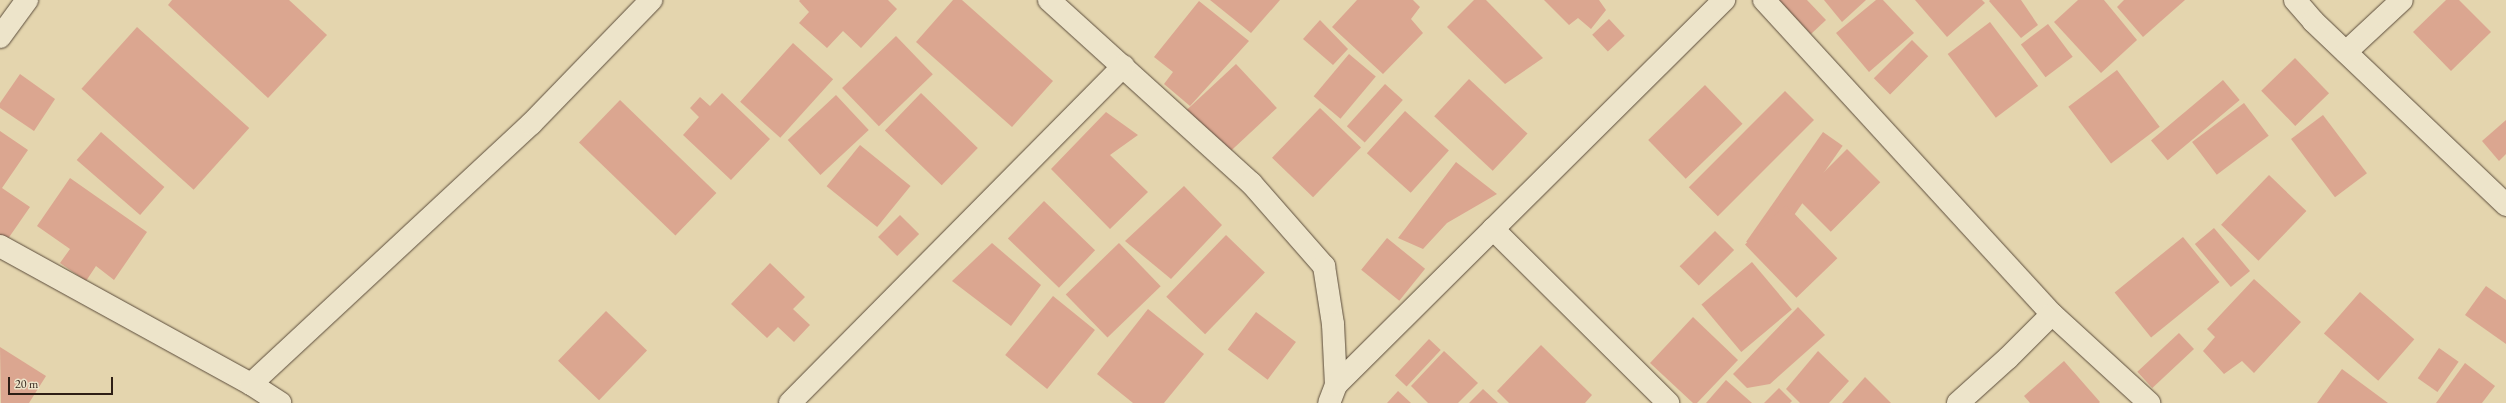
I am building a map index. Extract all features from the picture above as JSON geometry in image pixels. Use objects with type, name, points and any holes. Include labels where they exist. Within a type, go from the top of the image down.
[{"type":"street","points":[[0,37],[27,0]]},
{"type":"street","points":[[251,384],[531,124],[651,0]]},
{"type":"street","points":[[1049,0],[1251,183],[1324,266],[1333,324],[1332,394]]},
{"type":"street","points":[[1332,394],[1493,229],[1724,0]]},
{"type":"street","points":[[1764,0],[2052,314],[2149,403]]},
{"type":"street","points":[[2294,0],[2346,52],[2506,205]]},
{"type":"street","points":[[2346,52],[2402,0]]},
{"type":"street","points":[[790,403],[1123,66]]},
{"type":"street","points":[[1493,229],[1668,403]]},
{"type":"street","points":[[0,246],[251,384],[280,403]]},
{"type":"street","points":[[1958,403],[2008,358],[2052,314]]},
{"type":"building","points":[[172,0],[289,0],[327,35],[268,98],[168,5]]},
{"type":"building","points":[[888,0],[897,9],[861,48],[843,31],[827,48],[799,23],[809,12],[799,1]]},
{"type":"building","points":[[953,0],[962,0],[1053,81],[1012,127],[916,42]]},
{"type":"building","points":[[1210,0],[1280,0],[1251,33]]},
{"type":"building","points":[[1357,0],[1413,0],[1420,7],[1411,19],[1423,33],[1383,74],[1332,27]]},
{"type":"building","points":[[1474,0],[1486,0],[1543,58],[1505,84],[1447,27]]},
{"type":"building","points":[[1544,0],[1599,0],[1606,10],[1591,29],[1578,18],[1569,25]]},
{"type":"building","points":[[1778,0],[1807,0],[1826,20],[1811,34]]},
{"type":"building","points":[[1824,0],[1866,0],[1842,22]]},
{"type":"building","points":[[1876,0],[1883,0],[1914,33],[1869,72],[1836,33]]},
{"type":"building","points":[[1915,0],[1982,0],[1985,3],[1947,37]]},
{"type":"building","points":[[2021,0],[2038,25],[2021,38],[1989,1]]},
{"type":"building","points":[[2078,0],[2104,0],[2137,40],[2101,73],[2054,22]]},
{"type":"building","points":[[2124,0],[2185,0],[2143,37],[2117,7]]},
{"type":"building","points":[[2446,0],[2459,0],[2491,32],[2451,71],[2413,32]]},
{"type":"building","points":[[1199,1],[1249,41],[1190,106],[1164,84],[1173,72],[1154,57]]},
{"type":"building","points":[[1609,19],[1625,36],[1608,52],[1592,35]]},
{"type":"building","points":[[1320,20],[1348,49],[1333,65],[1303,39]]},
{"type":"building","points":[[1990,22],[2038,86],[1996,118],[1948,54]]},
{"type":"building","points":[[2048,24],[2073,57],[2046,77],[2021,44]]},
{"type":"building","points":[[137,27],[249,128],[194,190],[81,89]]},
{"type":"building","points":[[896,36],[933,74],[879,126],[842,88]]},
{"type":"building","points":[[1912,40],[1928,56],[1890,94],[1874,78]]},
{"type":"building","points":[[793,43],[833,79],[780,138],[740,102]]},
{"type":"building","points":[[1349,54],[1376,76],[1340,119],[1314,96]]},
{"type":"building","points":[[2295,58],[2329,93],[2295,126],[2261,91]]},
{"type":"building","points":[[1236,64],[1277,108],[1226,155],[1186,111]]},
{"type":"building","points":[[2117,70],[2160,127],[2111,163],[2068,107]]},
{"type":"building","points":[[20,74],[55,99],[34,131],[0,108],[0,103]]},
{"type":"building","points":[[1469,79],[1528,134],[1493,171],[1434,116]]},
{"type":"building","points":[[2223,80],[2240,100],[2168,160],[2151,140]]},
{"type":"building","points":[[1385,84],[1403,100],[1365,142],[1347,126]]},
{"type":"building","points":[[1705,85],[1743,124],[1686,179],[1648,140]]},
{"type":"building","points":[[1785,91],[1814,120],[1718,216],[1689,187]]},
{"type":"building","points":[[722,93],[770,139],[731,180],[683,135],[699,117],[690,108],[700,97],[710,106]]},
{"type":"building","points":[[921,93],[978,148],[942,185],[885,130]]},
{"type":"building","points":[[836,95],[869,130],[820,175],[788,140]]},
{"type":"building","points":[[620,100],[716,193],[675,236],[579,142]]},
{"type":"building","points":[[2244,103],[2269,136],[2217,175],[2192,142]]},
{"type":"building","points":[[1320,108],[1361,148],[1313,197],[1272,158]]},
{"type":"building","points":[[1405,111],[1449,150],[1411,193],[1367,153]]},
{"type":"building","points":[[1106,112],[1138,135],[1110,155],[1148,192],[1110,229],[1051,169]]},
{"type":"building","points":[[2323,115],[2367,173],[2335,197],[2291,139]]},
{"type":"building","points":[[2506,120],[2506,154],[2499,161],[2482,141]]},
{"type":"building","points":[[0,131],[28,150],[2,188],[30,207],[3,246],[0,244]]},
{"type":"building","points":[[101,132],[164,187],[140,215],[77,160]]},
{"type":"building","points":[[1823,132],[1843,146],[1766,256],[1746,242]]},
{"type":"building","points":[[860,145],[911,186],[877,227],[827,186]]},
{"type":"building","points":[[1847,149],[1880,182],[1831,232],[1798,198]]},
{"type":"building","points":[[1456,162],[1497,194],[1447,223],[1423,249],[1398,238]]},
{"type":"building","points":[[2269,175],[2306,211],[2258,261],[2221,225]]},
{"type":"building","points":[[70,178],[147,232],[114,280],[96,266],[86,281],[60,263],[70,249],[37,226]]},
{"type":"building","points":[[1184,186],[1222,225],[1171,279],[1125,241]]},
{"type":"building","points":[[1044,201],[1095,250],[1059,288],[1008,238]]},
{"type":"building","points":[[1786,205],[1837,258],[1796,298],[1745,245]]},
{"type":"building","points":[[900,215],[919,234],[897,256],[878,237]]},
{"type":"building","points":[[2214,228],[2250,271],[2231,287],[2195,244]]},
{"type":"building","points":[[1715,231],[1734,250],[1699,285],[1680,266]]},
{"type":"building","points":[[1226,235],[1265,273],[1205,334],[1166,297]]},
{"type":"building","points":[[2183,237],[2220,282],[2151,337],[2115,292]]},
{"type":"building","points":[[1387,238],[1425,269],[1399,301],[1361,270]]},
{"type":"building","points":[[992,243],[1041,285],[1011,326],[952,281]]},
{"type":"building","points":[[1119,243],[1161,286],[1107,338],[1066,294]]},
{"type":"building","points":[[1752,262],[1792,309],[1741,352],[1701,304]]},
{"type":"building","points":[[770,263],[805,297],[793,309],[810,325],[794,342],[778,327],[767,338],[731,304]]},
{"type":"building","points":[[2254,279],[2301,322],[2254,373],[2242,361],[2224,374],[2203,351],[2215,337],[2207,329]]},
{"type":"building","points":[[2486,286],[2506,300],[2506,344],[2465,315]]},
{"type":"building","points":[[2360,292],[2414,339],[2378,381],[2324,334]]},
{"type":"building","points":[[1053,296],[1095,330],[1047,389],[1005,355]]},
{"type":"building","points":[[1798,307],[1825,335],[1770,384],[1747,388],[1733,374]]},
{"type":"building","points":[[1148,309],[1204,354],[1164,403],[1133,403],[1097,374]]},
{"type":"building","points":[[606,311],[647,351],[599,400],[558,361]]},
{"type":"building","points":[[1256,312],[1296,342],[1268,380],[1228,350]]},
{"type":"building","points":[[1693,317],[1738,360],[1697,403],[1693,403],[1650,363]]},
{"type":"building","points":[[2179,333],[2194,349],[2152,388],[2137,372]]},
{"type":"building","points":[[1429,339],[1441,350],[1407,386],[1395,376]]},
{"type":"building","points":[[1541,345],[1592,395],[1585,403],[1509,403],[1497,391]]},
{"type":"building","points":[[0,347],[46,376],[29,403],[1,403]]},
{"type":"building","points":[[2439,348],[2459,362],[2437,392],[2418,378]]},
{"type":"building","points":[[1444,351],[1478,383],[1458,403],[1428,403],[1411,386]]},
{"type":"building","points":[[1818,351],[1849,381],[1829,403],[1800,403],[1786,389]]},
{"type":"building","points":[[2064,361],[2100,402],[2099,403],[2030,403],[2024,396]]},
{"type":"building","points":[[2465,363],[2495,386],[2482,403],[2436,403]]},
{"type":"building","points":[[2342,369],[2388,403],[2317,403]]},
{"type":"building","points":[[1865,377],[1891,403],[1842,403]]},
{"type":"building","points":[[1726,380],[1752,403],[1706,403]]},
{"type":"building","points":[[1779,388],[1792,401],[1790,403],[1764,403]]},
{"type":"building","points":[[1483,389],[1498,403],[1469,403]]},
{"type":"building","points":[[1398,391],[1411,403],[1387,403]]}]
